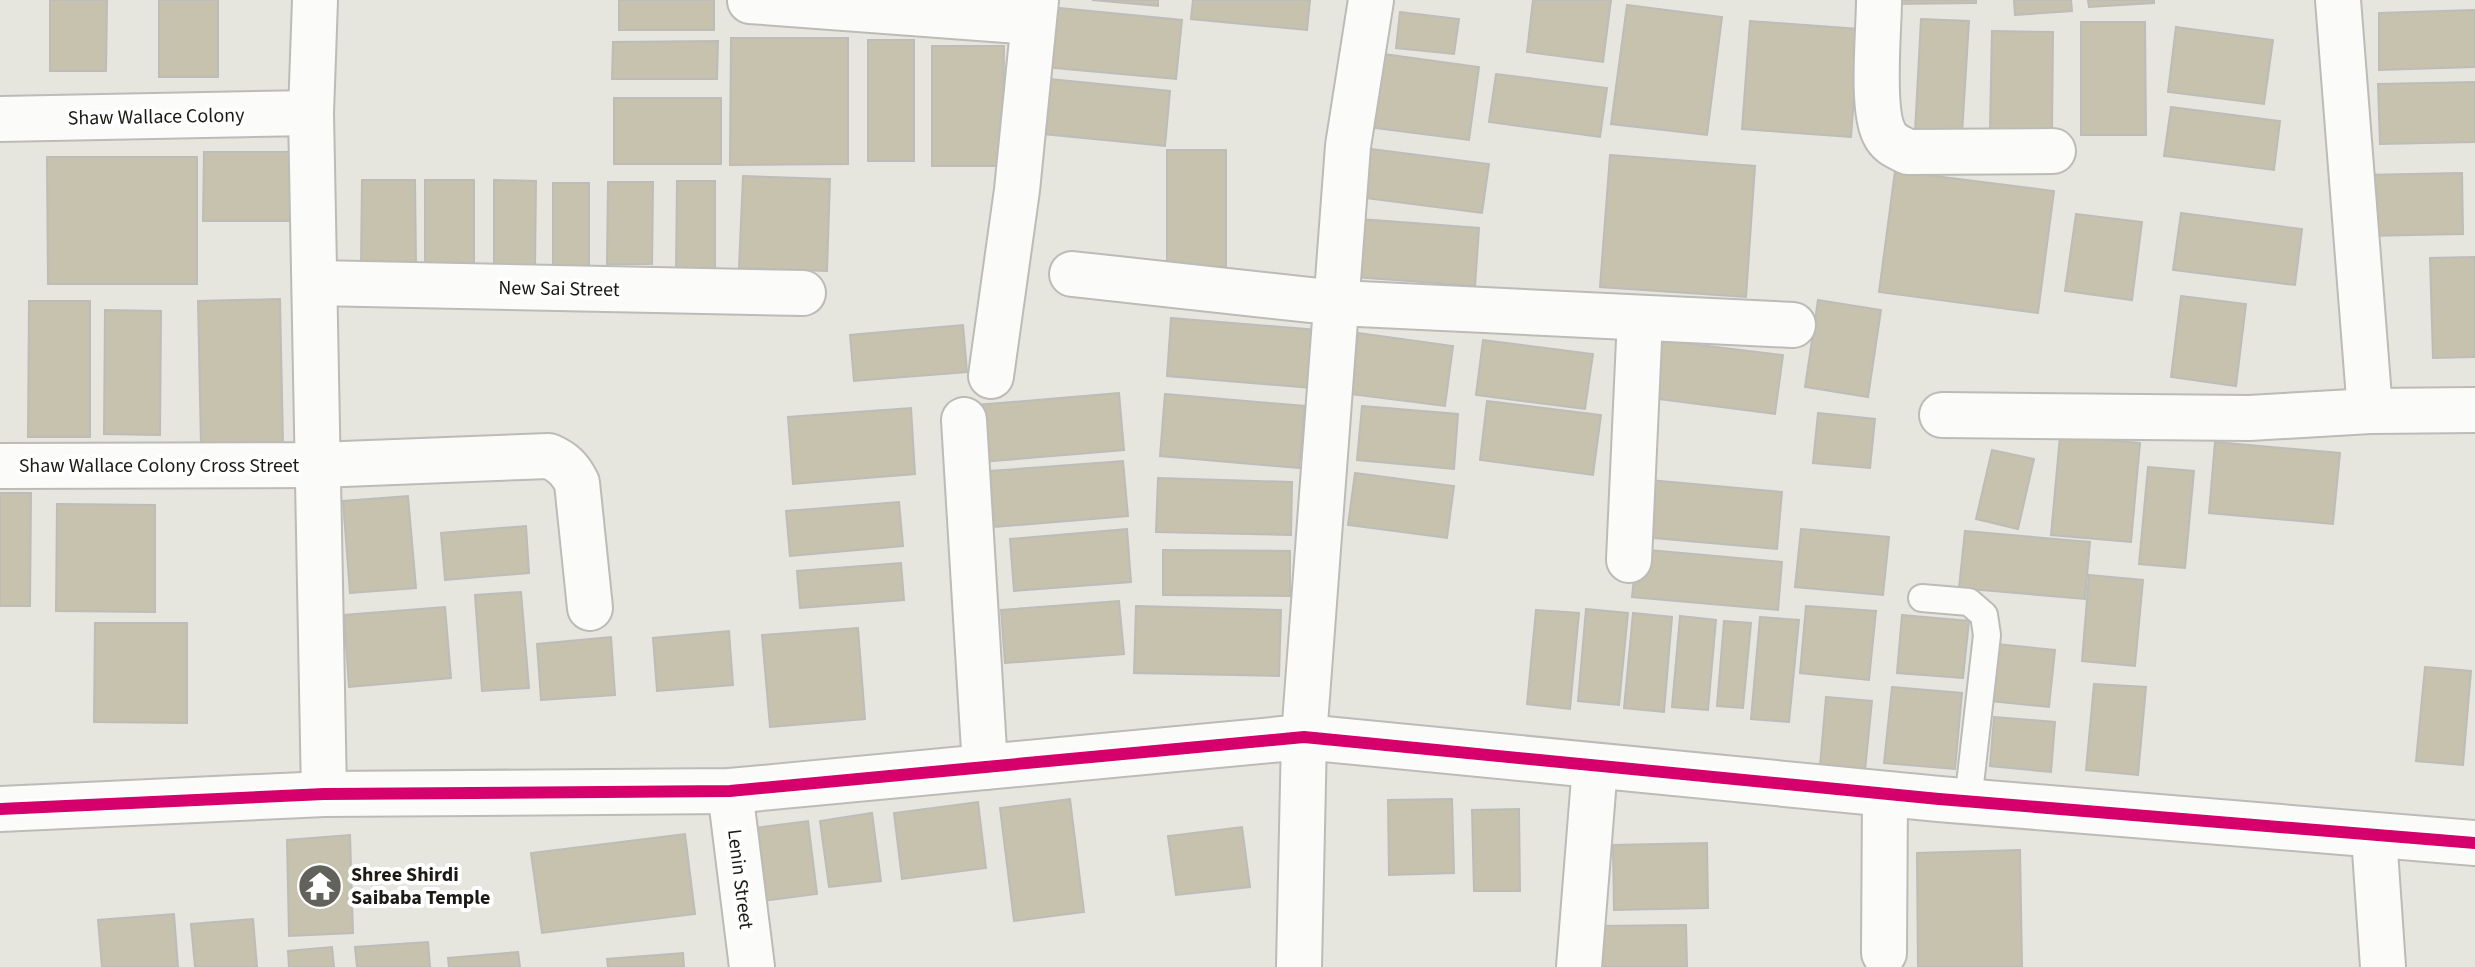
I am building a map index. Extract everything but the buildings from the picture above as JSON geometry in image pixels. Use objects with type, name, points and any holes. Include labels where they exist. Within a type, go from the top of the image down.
[{"type":"street","points":[[315,0],[311,113],[324,794]]},
{"type":"street","points":[[1299,967],[1304,737],[1348,146],[1371,0]]},
{"type":"street","points":[[1879,0],[1878,114],[1883,133],[1892,145],[1908,152],[2053,151]]},
{"type":"street","points":[[2338,0],[2370,411]]},
{"type":"street","points":[[750,1],[1034,11],[1017,190],[991,376]]},
{"type":"street","name":"Shaw Wallace Colony","points":[[0,119],[311,113]]},
{"type":"street","points":[[1072,274],[1338,303],[1793,325]]},
{"type":"street","name":"New Sai Street","points":[[315,283],[803,293]]},
{"type":"street","points":[[1629,560],[1640,318]]},
{"type":"street","points":[[1942,415],[2249,418],[2370,411],[2475,410]]},
{"type":"street","points":[[964,420],[985,767]]},
{"type":"street","name":"Shaw Wallace Colony Cross Street","points":[[0,466],[318,465],[549,456],[561,461],[577,483],[590,608]]},
{"type":"street","points":[[0,809],[324,794],[730,791],[1304,737],[1968,802],[2475,843]]},
{"type":"street","points":[[1579,967],[1595,766]]},
{"type":"street","name":"Lenin Street","points":[[730,791],[752,967]]},
{"type":"street","points":[[1884,953],[1885,794]]},
{"type":"street","points":[[2374,836],[2383,967]]},
{"type":"lane","points":[[1922,598],[1969,602],[1984,615],[1987,635],[1968,802]]},
{"type":"cycle path","points":[[0,809],[324,794],[730,791],[1304,737],[1939,799],[2475,843]]},
{"type":"place","name":"Shree Shirdi Saibaba Temple","points":[[320,886]]}]
